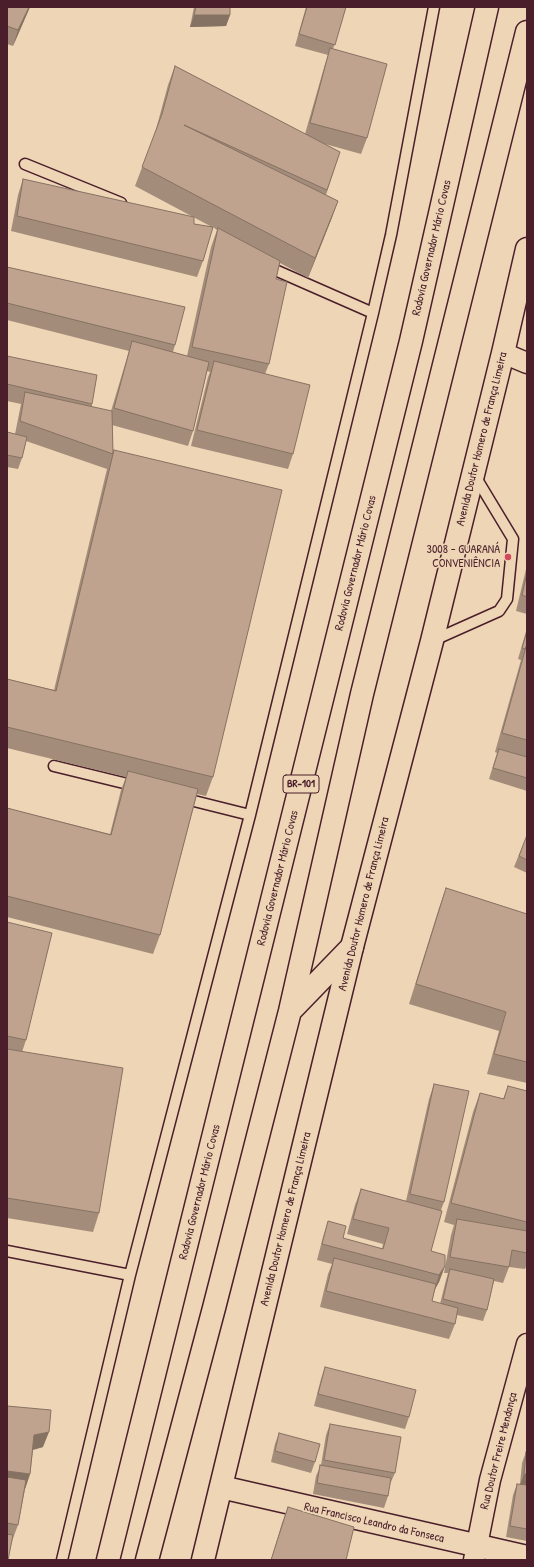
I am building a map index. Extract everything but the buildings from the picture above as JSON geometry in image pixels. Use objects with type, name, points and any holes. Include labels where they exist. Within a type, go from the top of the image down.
[{"type":"main road","name":"Rodovia Governador Mário Covas","points":[[108,1560],[411,341],[487,7]]},
{"type":"main road","points":[[147,1560],[216,1300],[290,1011],[362,694],[527,32]]},
{"type":"main road","name":"Avenida Doutor Homero de França Limeira","points":[[203,1560],[352,947],[432,641],[527,249]]},
{"type":"main road","points":[[290,1011],[352,947]]},
{"type":"main road","name":"Rua Francisco Leandro da Fonseca","points":[[221,1487],[475,1553],[527,1557]]},
{"type":"street","points":[[503,353],[527,364]]},
{"type":"street","name":"Rua Doutor Freire Mendonça","points":[[475,1553],[490,1480],[527,1344]]},
{"type":"lane","points":[[62,1560],[130,1275],[250,815],[373,314],[391,235],[434,7]]},
{"type":"lane","points":[[25,164],[131,208]]},
{"type":"lane","points":[[259,263],[373,314]]},
{"type":"lane","points":[[432,641],[499,611],[507,599],[513,539],[473,474]]},
{"type":"lane","points":[[54,766],[145,789]]},
{"type":"lane","points":[[175,796],[250,815]]},
{"type":"lane","points":[[7,1251],[130,1275]]},
{"type":"place","name":"3008 - GUARANÁ CONVENIÊNCIA","points":[[508,557]]}]
